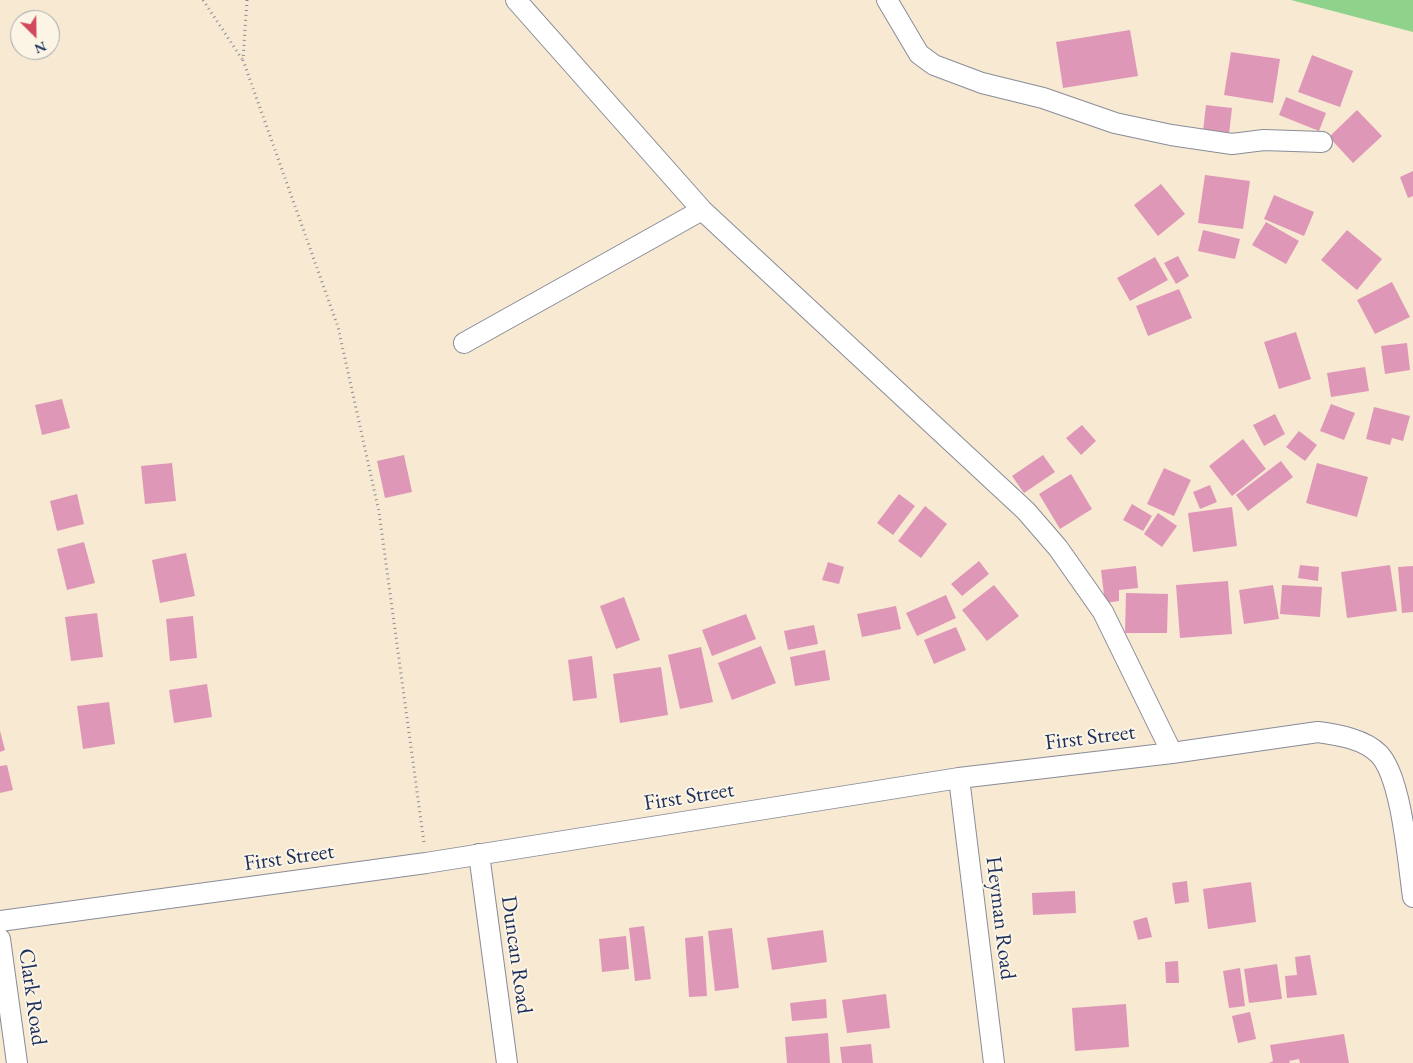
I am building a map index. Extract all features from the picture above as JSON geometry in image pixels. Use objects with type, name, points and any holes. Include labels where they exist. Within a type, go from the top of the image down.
[{"type":"street","points":[[516,0],[702,210],[987,474],[1026,511],[1052,540],[1103,612],[1172,753]]},
{"type":"street","points":[[887,0],[919,54],[934,65],[982,83],[1043,98],[1115,123],[1171,136],[1232,144],[1264,140],[1322,142]]},
{"type":"street","points":[[464,343],[702,210]]},
{"type":"street","name":"First Street","points":[[0,921],[426,863],[959,778],[1172,753],[1318,732],[1341,735],[1366,745],[1380,755],[1392,777],[1401,816],[1413,897]]},
{"type":"street","name":"Heyman Road","points":[[959,778],[994,1063]]},
{"type":"street","name":"Duncan Road","points":[[478,854],[507,1063]]},
{"type":"street","name":"Clark Road","points":[[0,938],[18,1063]]},
{"type":"path","points":[[203,0],[243,60],[338,327],[380,512],[426,863]]},
{"type":"path","points":[[243,60],[247,0]]},
{"type":"green space","points":[[1291,0],[1413,0],[1413,32]]},
{"type":"building","points":[[1130,30],[1138,76],[1063,88],[1056,42]]},
{"type":"building","points":[[1231,52],[1280,59],[1273,103],[1224,95]]},
{"type":"building","points":[[1312,55],[1353,71],[1340,107],[1298,92]]},
{"type":"building","points":[[1286,97],[1326,113],[1319,131],[1279,115]]},
{"type":"building","points":[[1206,105],[1232,108],[1229,134],[1203,131]]},
{"type":"building","points":[[1357,110],[1382,136],[1353,163],[1329,137]]},
{"type":"building","points":[[1413,171],[1413,196],[1408,198],[1400,177]]},
{"type":"building","points":[[1205,175],[1250,181],[1243,229],[1198,223]]},
{"type":"building","points":[[1161,184],[1185,214],[1158,236],[1134,205]]},
{"type":"building","points":[[1274,195],[1314,212],[1304,236],[1264,219]]},
{"type":"building","points":[[1266,222],[1299,241],[1286,264],[1252,245]]},
{"type":"building","points":[[1203,230],[1240,239],[1235,259],[1198,251]]},
{"type":"building","points":[[1347,230],[1382,259],[1357,290],[1321,260]]},
{"type":"building","points":[[1178,256],[1189,276],[1176,284],[1164,263]]},
{"type":"building","points":[[1155,257],[1168,280],[1130,301],[1117,278]]},
{"type":"building","points":[[1392,282],[1410,317],[1375,334],[1357,300]]},
{"type":"building","points":[[1179,289],[1192,318],[1148,336],[1136,306]]},
{"type":"building","points":[[1296,332],[1311,379],[1279,389],[1264,342]]},
{"type":"building","points":[[1407,343],[1410,370],[1385,374],[1381,346]]},
{"type":"building","points":[[1365,367],[1369,391],[1331,397],[1327,373]]},
{"type":"building","points":[[62,399],[70,428],[42,435],[35,405]]},
{"type":"building","points":[[1331,404],[1355,413],[1344,440],[1320,431]]},
{"type":"building","points":[[1374,407],[1410,416],[1403,441],[1392,438],[1390,445],[1366,439]]},
{"type":"building","points":[[1275,414],[1285,434],[1264,446],[1253,425]]},
{"type":"building","points":[[1082,425],[1096,441],[1081,455],[1066,438]]},
{"type":"building","points":[[1299,431],[1317,445],[1305,461],[1286,447]]},
{"type":"building","points":[[1243,439],[1266,469],[1232,496],[1209,466]]},
{"type":"building","points":[[404,455],[412,492],[385,498],[377,461]]},
{"type":"building","points":[[1043,455],[1055,472],[1024,493],[1012,476]]},
{"type":"building","points":[[1281,461],[1293,477],[1248,511],[1236,495]]},
{"type":"building","points":[[172,463],[176,501],[145,504],[141,466]]},
{"type":"building","points":[[1317,463],[1368,477],[1357,517],[1306,503]]},
{"type":"building","points":[[1164,468],[1191,480],[1174,516],[1147,504]]},
{"type":"building","points":[[1071,474],[1092,509],[1060,529],[1039,494]]},
{"type":"building","points":[[1210,485],[1217,502],[1200,509],[1193,492]]},
{"type":"building","points":[[77,494],[84,524],[57,531],[50,501]]},
{"type":"building","points":[[899,494],[915,506],[893,535],[877,523]]},
{"type":"building","points":[[1132,504],[1152,516],[1143,531],[1123,520]]},
{"type":"building","points":[[925,506],[947,524],[921,558],[898,541]]},
{"type":"building","points":[[1232,507],[1237,546],[1193,552],[1188,513]]},
{"type":"building","points":[[1158,513],[1177,526],[1162,547],[1144,534]]},
{"type":"building","points":[[84,542],[95,583],[67,590],[57,549]]},
{"type":"building","points":[[186,553],[195,596],[160,603],[152,560]]},
{"type":"building","points":[[979,561],[989,574],[962,596],[951,584]]},
{"type":"building","points":[[828,562],[844,567],[839,584],[822,580]]},
{"type":"building","points":[[1300,565],[1319,567],[1318,581],[1298,578]]},
{"type":"building","points":[[1390,565],[1397,611],[1347,618],[1341,572]]},
{"type":"building","points":[[1136,566],[1138,588],[1119,590],[1119,601],[1105,603],[1101,570]]},
{"type":"building","points":[[1413,566],[1413,612],[1402,613],[1398,567]]},
{"type":"building","points":[[1228,581],[1232,634],[1180,638],[1176,585]]},
{"type":"building","points":[[994,585],[1019,616],[987,641],[962,610]]},
{"type":"building","points":[[1273,585],[1279,619],[1244,624],[1239,590]]},
{"type":"building","points":[[1282,585],[1322,587],[1320,617],[1280,614]]},
{"type":"building","points":[[1126,593],[1168,594],[1167,633],[1125,633]]},
{"type":"building","points":[[946,595],[956,618],[917,636],[906,613]]},
{"type":"building","points":[[624,597],[640,640],[616,649],[600,606]]},
{"type":"building","points":[[896,606],[901,629],[862,637],[857,614]]},
{"type":"building","points":[[97,613],[103,657],[71,661],[65,617]]},
{"type":"building","points":[[746,614],[756,639],[712,656],[702,630]]},
{"type":"building","points":[[193,616],[197,658],[170,661],[166,619]]},
{"type":"building","points":[[814,625],[818,644],[788,650],[784,631]]},
{"type":"building","points":[[956,627],[966,650],[934,664],[924,640]]},
{"type":"building","points":[[761,646],[776,683],[732,700],[718,663]]},
{"type":"building","points":[[701,647],[713,702],[680,709],[668,655]]},
{"type":"building","points":[[825,650],[830,680],[795,686],[790,657]]},
{"type":"building","points":[[592,656],[597,698],[573,701],[568,660]]},
{"type":"building","points":[[661,667],[668,715],[620,723],[613,674]]},
{"type":"building","points":[[207,684],[212,717],[174,723],[169,690]]},
{"type":"building","points":[[109,702],[115,744],[83,749],[77,706]]},
{"type":"building","points":[[0,731],[5,750],[0,752]]},
{"type":"building","points":[[7,765],[13,790],[0,793],[0,766]]},
{"type":"building","points":[[1187,881],[1189,902],[1175,904],[1172,883]]},
{"type":"building","points":[[1251,882],[1256,922],[1208,929],[1203,889]]},
{"type":"building","points":[[1075,891],[1076,913],[1033,915],[1032,893]]},
{"type":"building","points":[[1147,917],[1152,937],[1138,940],[1133,921]]},
{"type":"building","points":[[644,926],[651,979],[635,981],[629,928]]},
{"type":"building","points":[[732,928],[739,988],[715,991],[708,931]]},
{"type":"building","points":[[823,930],[827,962],[772,970],[767,938]]},
{"type":"building","points":[[626,936],[629,969],[602,972],[599,939]]},
{"type":"building","points":[[703,936],[707,996],[689,997],[685,938]]},
{"type":"building","points":[[1310,955],[1317,995],[1287,998],[1285,976],[1297,975],[1295,957]]},
{"type":"building","points":[[1178,961],[1179,983],[1166,983],[1165,962]]},
{"type":"building","points":[[1277,964],[1282,999],[1249,1003],[1244,969]]},
{"type":"building","points":[[1240,968],[1245,1006],[1229,1008],[1223,971]]},
{"type":"building","points":[[886,994],[890,1028],[847,1033],[842,1000]]},
{"type":"building","points":[[826,999],[827,1018],[792,1021],[790,1003]]},
{"type":"building","points":[[1126,1004],[1129,1047],[1075,1051],[1072,1008]]},
{"type":"building","points":[[1250,1012],[1256,1039],[1238,1043],[1232,1016]]},
{"type":"building","points":[[828,1033],[830,1063],[787,1063],[785,1037]]},
{"type":"building","points":[[1344,1034],[1349,1063],[1300,1063],[1299,1059],[1289,1061],[1290,1063],[1269,1063],[1273,1061],[1270,1045]]},
{"type":"building","points":[[871,1044],[873,1063],[842,1063],[840,1047]]}]
